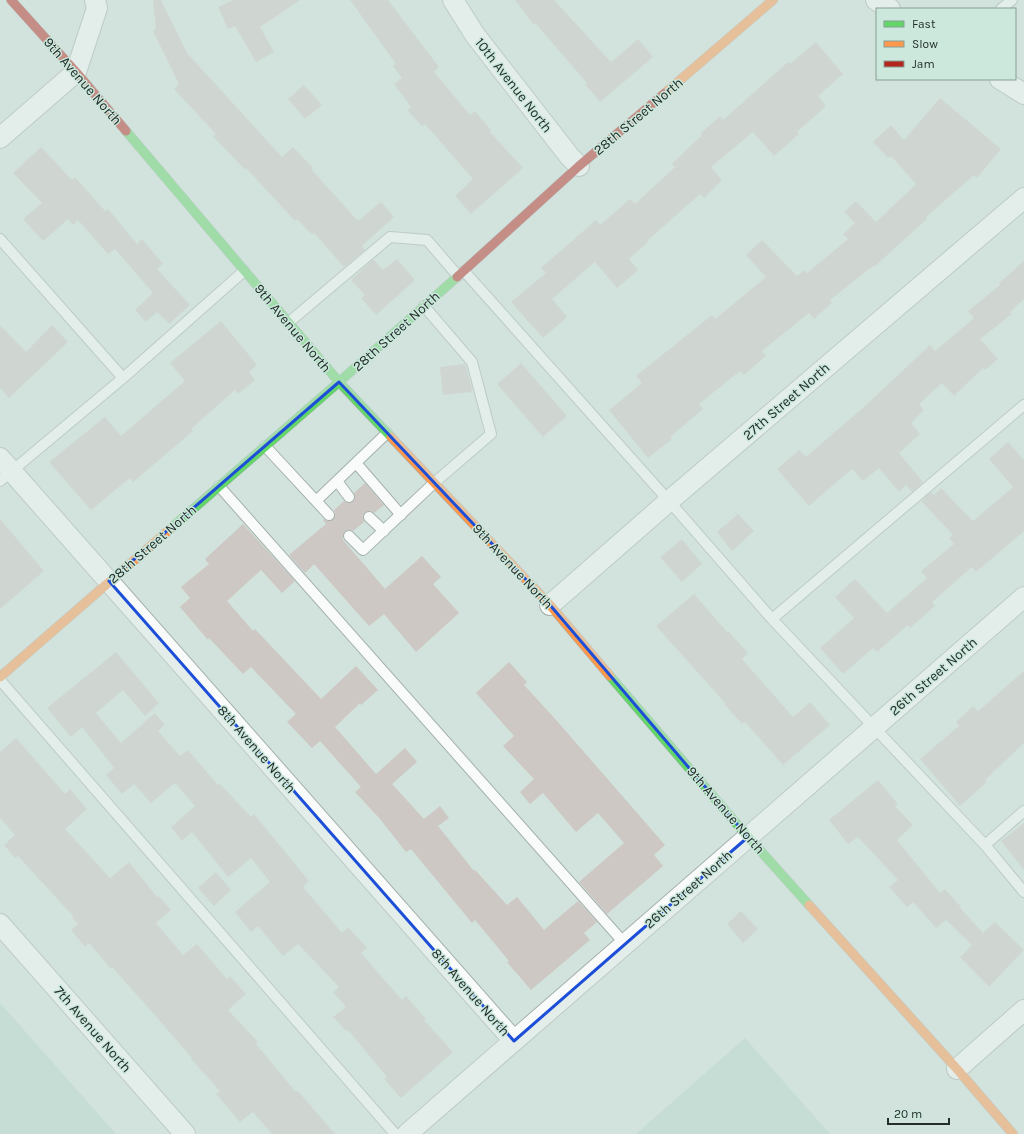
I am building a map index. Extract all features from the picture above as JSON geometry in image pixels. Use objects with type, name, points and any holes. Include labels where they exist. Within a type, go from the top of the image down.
[{"type":"street","name":"9th Avenue North","points":[[11,0],[76,72],[338,382],[550,605],[748,837],[957,1069],[1013,1134]]},
{"type":"street","points":[[0,138],[76,72],[97,8],[95,0]]},
{"type":"street","name":"10th Avenue North","points":[[453,0],[476,35],[570,157],[579,166]]},
{"type":"street","name":"28th Street North","points":[[0,679],[109,581],[424,306],[579,166],[773,0]]},
{"type":"street","points":[[876,0],[888,8]]},
{"type":"street","points":[[1002,80],[1024,94]]},
{"type":"street","name":"27th Street North","points":[[550,605],[669,501],[1024,198]]},
{"type":"street","name":"8th Avenue North","points":[[4,470],[109,581],[514,1041]]},
{"type":"street","name":"26th Street North","points":[[407,1134],[1024,596]]},
{"type":"street","name":"7th Avenue North","points":[[0,924],[185,1134]]},
{"type":"street","points":[[957,1069],[1024,1010]]},
{"type":"lane","points":[[1002,8],[1012,0]]},
{"type":"lane","points":[[288,323],[390,237],[427,240],[461,273],[669,501],[772,618],[984,845],[1024,892]]},
{"type":"lane","points":[[0,239],[123,378]]},
{"type":"lane","points":[[4,470],[123,378],[244,271]]},
{"type":"lane","points":[[348,536],[363,550],[434,483],[491,434],[472,362],[424,306]]},
{"type":"lane","points":[[772,618],[1024,405]]},
{"type":"lane","points":[[316,501],[387,433]]},
{"type":"lane","points":[[265,446],[329,515]]},
{"type":"lane","points":[[356,463],[401,515]]},
{"type":"lane","points":[[337,481],[349,497]]},
{"type":"lane","points":[[219,486],[624,944]]},
{"type":"lane","points":[[369,518],[384,531]]},
{"type":"lane","points":[[0,679],[395,1134]]},
{"type":"lane","points":[[984,845],[1024,811]]},
{"type":"highlighted area","points":[[339,382],[550,605],[748,837],[514,1041],[109,581]]},
{"type":"green space","points":[[0,1003],[116,1134],[0,1134]]},
{"type":"green space","points":[[745,1038],[830,1134],[636,1134]]},
{"type":"building","points":[[153,0],[161,0],[187,53],[282,157],[293,147],[358,221],[381,202],[394,217],[362,246],[365,250],[344,267],[314,233],[312,235],[297,219],[295,221],[246,168],[245,170],[213,136],[216,134],[174,89],[179,84],[153,31],[156,29]]},
{"type":"building","points":[[233,0],[300,0],[260,27],[274,52],[256,62],[235,26],[228,29],[218,7]]},
{"type":"building","points":[[350,0],[388,0],[439,67],[434,72],[470,115],[475,111],[491,130],[490,132],[523,168],[471,214],[455,196],[473,179],[425,124],[422,126],[407,110],[411,107],[394,84],[402,78],[393,66],[396,64]]},
{"type":"building","points":[[515,0],[554,0],[611,62],[638,39],[653,57],[600,102],[585,84],[587,83],[536,24],[534,25]]},
{"type":"building","points":[[816,42],[843,74],[818,96],[826,106],[797,132],[799,134],[774,156],[753,132],[711,167],[722,180],[704,198],[700,194],[629,259],[638,270],[617,288],[595,262],[552,299],[567,317],[543,338],[511,302],[546,273],[541,268],[596,220],[600,225],[630,199],[635,204],[675,167],[672,164],[702,135],[701,133],[720,116],[723,120],[788,62],[790,64]]},
{"type":"building","points":[[304,85],[322,105],[305,119],[288,99]]},
{"type":"building","points":[[940,98],[1001,149],[977,178],[974,175],[926,217],[927,219],[874,267],[873,266],[830,300],[832,303],[814,319],[809,313],[762,351],[766,356],[744,375],[740,371],[699,404],[703,409],[670,437],[672,439],[648,458],[609,410],[642,383],[636,376],[712,315],[715,319],[766,277],[746,255],[762,240],[797,276],[804,270],[807,273],[848,239],[843,234],[855,223],[844,212],[856,201],[876,222],[916,184],[891,156],[888,158],[873,142],[891,125],[904,140]]},
{"type":"building","points":[[41,147],[72,180],[75,177],[105,211],[108,209],[137,244],[142,239],[163,264],[157,269],[190,305],[169,324],[157,312],[146,322],[135,310],[153,293],[115,249],[108,254],[78,220],[73,225],[68,219],[43,241],[23,219],[42,203],[13,173]]},
{"type":"building","points":[[373,259],[383,270],[397,259],[415,280],[376,315],[361,298],[365,295],[351,280]]},
{"type":"building","points":[[1024,261],[1024,299],[1010,312],[1012,314],[980,339],[998,359],[985,370],[983,368],[954,396],[942,383],[919,404],[924,410],[911,423],[920,434],[899,453],[923,482],[912,492],[906,485],[899,492],[879,468],[863,481],[852,469],[809,506],[777,469],[799,450],[806,457],[865,406],[930,345],[935,351],[974,318],[968,311],[1000,285],[999,283]]},
{"type":"building","points":[[221,321],[257,365],[249,372],[255,380],[238,394],[235,390],[191,429],[193,431],[133,482],[130,478],[91,510],[49,462],[105,417],[121,436],[185,381],[170,363]]},
{"type":"building","points":[[0,325],[26,352],[52,325],[68,342],[9,398],[0,388]]},
{"type":"building","points":[[521,363],[567,416],[543,437],[497,384]]},
{"type":"building","points":[[465,364],[472,392],[443,395],[440,367]]},
{"type":"building","points":[[1008,442],[1024,460],[1024,531],[976,572],[972,567],[932,602],[935,606],[910,628],[908,625],[877,652],[873,648],[843,674],[820,648],[854,618],[835,597],[855,579],[887,613],[927,578],[921,571],[954,544],[949,538],[953,535],[921,501],[931,492],[934,495],[941,488],[973,521],[1013,487],[989,459]]},
{"type":"building","points":[[365,483],[384,505],[374,513],[370,511],[365,512],[363,516],[364,522],[353,531],[345,531],[343,540],[385,589],[422,556],[441,577],[433,584],[459,613],[416,652],[384,614],[369,626],[314,564],[305,573],[289,555],[326,524],[323,520],[324,519],[327,521],[334,519],[334,510],[344,501],[349,503],[353,502],[355,497],[354,493]]},
{"type":"building","points":[[738,514],[754,531],[732,551],[717,532]]},
{"type":"building","points":[[0,519],[44,571],[0,609]]},
{"type":"building","points":[[243,524],[295,581],[282,593],[261,570],[227,601],[253,631],[255,629],[321,699],[356,666],[378,690],[361,705],[360,703],[335,727],[376,774],[405,748],[417,762],[392,784],[424,819],[440,806],[449,818],[438,826],[474,871],[475,870],[507,905],[517,897],[544,930],[578,901],[597,922],[584,933],[590,940],[531,990],[507,962],[509,961],[475,920],[472,923],[411,849],[406,852],[380,819],[355,792],[361,787],[320,741],[312,748],[287,722],[296,714],[251,667],[243,674],[209,638],[208,640],[180,607],[190,598],[181,587],[209,564],[205,559]]},
{"type":"building","points":[[682,539],[702,564],[682,582],[660,557]]},
{"type":"building","points":[[694,594],[727,632],[728,631],[748,653],[742,659],[793,717],[810,702],[830,725],[783,765],[745,722],[742,724],[656,626]]},
{"type":"building","points":[[116,652],[159,703],[145,716],[123,690],[96,713],[121,743],[155,713],[165,725],[158,731],[180,756],[188,750],[218,785],[220,784],[251,817],[254,814],[309,881],[303,887],[342,933],[348,927],[367,948],[361,953],[402,1000],[406,996],[426,1019],[424,1020],[453,1052],[401,1098],[384,1079],[387,1077],[348,1030],[346,1031],[333,1017],[346,1007],[333,992],[339,987],[298,944],[283,956],[258,926],[251,932],[235,912],[270,882],[251,858],[228,877],[192,832],[182,841],[171,827],[195,806],[175,783],[151,803],[134,784],[122,794],[106,775],[114,768],[82,727],[71,737],[47,708]]},
{"type":"building","points":[[509,662],[527,682],[524,685],[665,845],[654,855],[663,866],[607,914],[579,882],[624,843],[598,813],[576,832],[543,793],[530,804],[520,792],[534,779],[503,746],[514,736],[476,693]]},
{"type":"building","points":[[1024,671],[1024,743],[985,780],[987,782],[960,806],[920,759],[959,726],[956,722],[973,706],[978,711]]},
{"type":"building","points":[[16,738],[65,794],[70,789],[87,809],[65,829],[110,878],[129,862],[158,898],[159,896],[171,910],[156,923],[183,955],[197,944],[227,979],[230,976],[246,994],[228,1010],[258,1042],[256,1044],[296,1092],[298,1091],[335,1134],[272,1134],[253,1112],[240,1122],[216,1094],[220,1091],[153,1013],[112,967],[111,969],[89,943],[85,947],[71,930],[78,924],[72,917],[73,916],[18,856],[15,858],[4,845],[15,835],[0,818],[0,752]]},
{"type":"building","points":[[878,780],[898,804],[895,806],[913,825],[897,840],[940,893],[945,889],[983,933],[995,922],[1024,950],[989,987],[960,957],[972,945],[946,920],[936,928],[913,902],[907,907],[889,887],[898,880],[858,837],[848,844],[829,820]]},
{"type":"building","points":[[1024,823],[1024,870],[1001,841]]},
{"type":"building","points":[[216,872],[231,890],[214,906],[198,888]]},
{"type":"building","points":[[741,911],[758,929],[743,943],[727,924]]},
{"type":"traffic: fast","points":[[126,131],[339,382],[391,437]]},
{"type":"traffic: fast","points":[[170,529],[457,277]]},
{"type":"traffic: fast","points":[[610,676],[748,837],[809,905]]},
{"type":"traffic: slow","points":[[665,93],[773,0]]},
{"type":"traffic: slow","points":[[391,437],[550,605],[610,676]]},
{"type":"traffic: slow","points":[[0,677],[170,529]]},
{"type":"traffic: slow","points":[[809,905],[957,1069],[1013,1134]]},
{"type":"traffic: jam","points":[[11,0],[76,72],[126,131]]},
{"type":"traffic: jam","points":[[457,277],[579,166],[665,93]]}]
